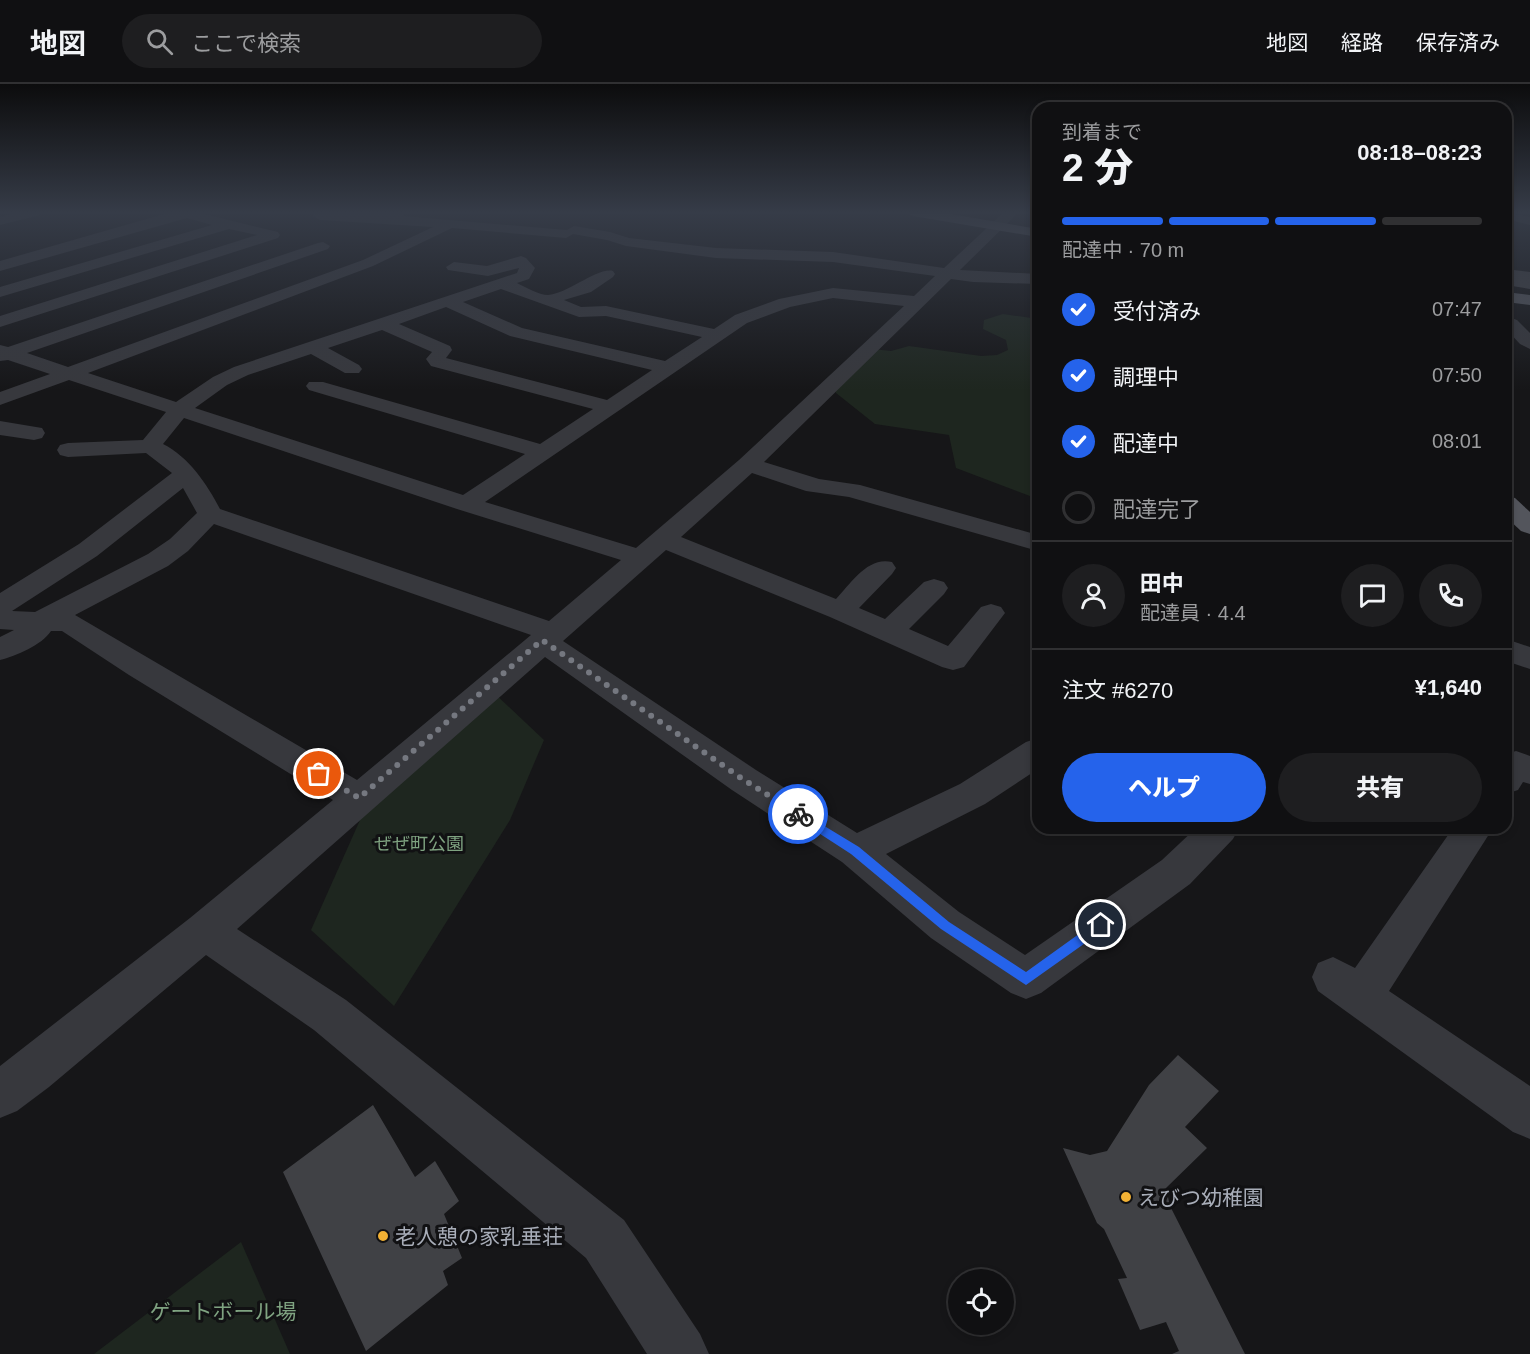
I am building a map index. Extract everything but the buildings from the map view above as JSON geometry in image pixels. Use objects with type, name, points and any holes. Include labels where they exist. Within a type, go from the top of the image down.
[{"type":"main road","points":[[1512,298],[1530,300]]},
{"type":"main road","points":[[1512,509],[1530,526]]},
{"type":"street","points":[[0,292],[71,271]]},
{"type":"street","points":[[0,322],[169,271]]},
{"type":"street","points":[[3,354],[248,271]]},
{"type":"street","points":[[0,399],[345,271]]},
{"type":"street","points":[[150,446],[179,410],[220,381],[241,370],[293,353],[314,338],[384,324],[487,271]]},
{"type":"street","points":[[446,293],[503,284],[523,276],[525,271]]},
{"type":"street","points":[[936,271],[973,277],[1032,279]]},
{"type":"street","points":[[0,1094],[33,1071],[205,931],[547,636],[652,549],[747,465],[948,273]]},
{"type":"street","points":[[548,300],[585,288],[607,274]]},
{"type":"street","points":[[503,284],[579,312],[606,311],[718,335]]},
{"type":"street","points":[[466,504],[741,319],[759,312],[833,293],[844,292],[878,299],[918,302]]},
{"type":"street","points":[[446,293],[516,332],[668,368]]},
{"type":"street","points":[[1512,323],[1516,325],[1522,336],[1525,349]]},
{"type":"street","points":[[384,324],[443,350],[436,359],[438,362],[611,407]]},
{"type":"street","points":[[314,338],[352,369]]},
{"type":"street","points":[[3,354],[466,504],[652,549],[840,611],[953,660],[992,613]]},
{"type":"street","points":[[316,386],[543,452]]},
{"type":"street","points":[[0,428],[34,433]]},
{"type":"street","points":[[68,450],[150,446],[162,451],[199,489],[210,514],[547,636],[744,780],[855,850],[945,925],[1026,979],[1176,872],[1214,834]]},
{"type":"street","points":[[747,465],[774,471],[814,486],[850,489],[1032,541]]},
{"type":"street","points":[[0,606],[88,550],[185,475]]},
{"type":"street","points":[[0,650],[37,630],[42,620],[158,560],[179,544],[210,514]]},
{"type":"street","points":[[840,611],[882,568]]},
{"type":"street","points":[[888,632],[934,588]]},
{"type":"street","points":[[0,620],[68,622],[140,668],[359,798]]},
{"type":"street","points":[[1512,652],[1530,659]]},
{"type":"street","points":[[855,850],[941,812],[1004,777],[1032,756]]},
{"type":"street","points":[[1512,770],[1516,764],[1530,771]]},
{"type":"street","points":[[1469,834],[1347,987],[1530,1115]]},
{"type":"street","points":[[205,931],[330,1015],[605,1239],[680,1354]]},
{"type":"green space","points":[[1003,314],[1032,318],[1032,497],[956,468],[949,435],[875,424],[836,393],[834,384],[873,349],[891,351],[909,346],[981,356],[997,355],[1008,350],[1006,340],[983,329],[984,320]]},
{"type":"green space","name":"ぜぜ町公園","points":[[492,691],[544,740],[510,820],[394,1006],[311,930],[368,802]]},
{"type":"green space","name":"ゲートボール場","points":[[241,1242],[290,1354],[94,1354]]},
{"type":"way so far","points":[[319,774],[359,798],[542,640],[744,780],[798,814]]},
{"type":"place","name":"えびつ幼稚園","points":[[1126,1197]]},
{"type":"place","name":"老人憩の家乳垂荘","points":[[383,1236]]},
{"type":"route","points":[[798,814],[855,850],[945,925],[1026,979],[1101,925]]}]
